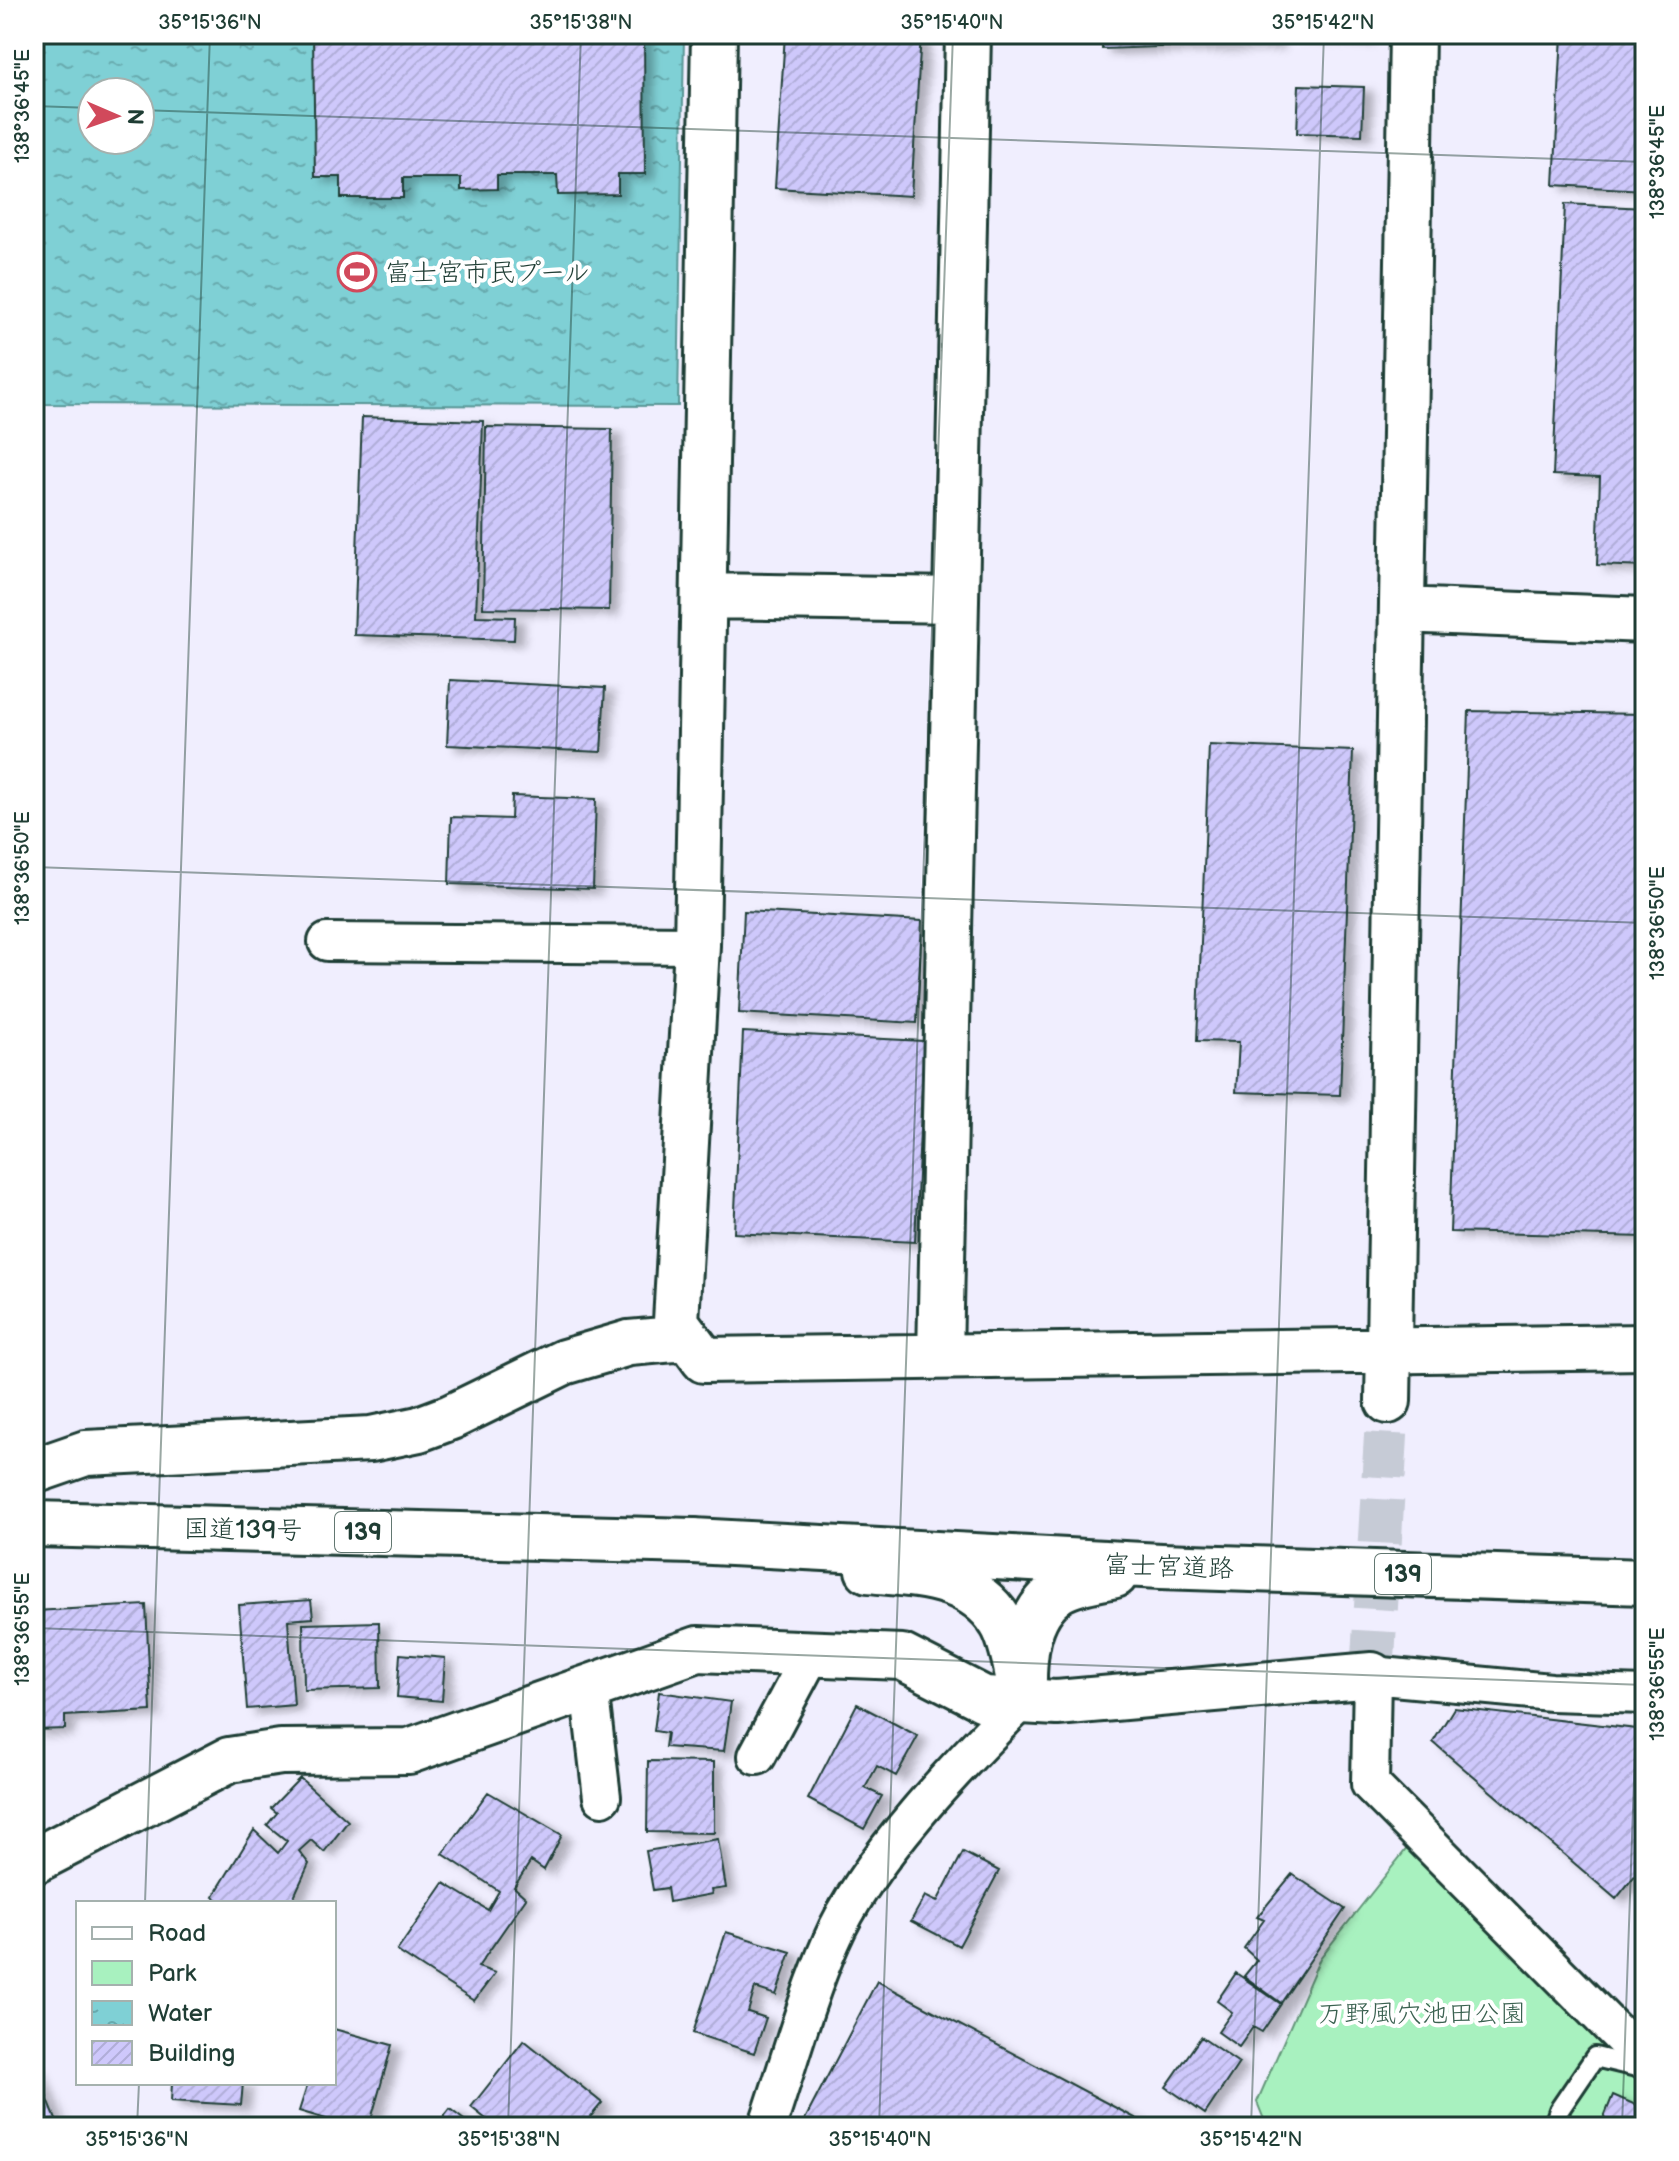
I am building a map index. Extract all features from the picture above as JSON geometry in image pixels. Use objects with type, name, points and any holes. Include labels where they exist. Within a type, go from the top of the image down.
[{"type":"main road","points":[[714,34],[697,945],[676,1322],[686,1338],[704,1360],[1645,1347]]},
{"type":"main road","points":[[940,1356],[968,34]]},
{"type":"main road","points":[[1388,1401],[1412,34]]},
{"type":"main road","points":[[704,596],[956,600]]},
{"type":"main road","points":[[1402,610],[1645,620]]},
{"type":"main road","points":[[34,1471],[86,1453],[371,1439],[419,1429],[451,1417],[564,1362],[629,1343],[686,1338]]},
{"type":"main road","name":"国道139号","points":[[34,1524],[693,1541]]},
{"type":"main road","points":[[693,1541],[753,1558],[939,1577],[977,1596],[1002,1623],[1024,1699]]},
{"type":"main road","name":"富士宮道路","points":[[693,1541],[1161,1566],[1645,1582]]},
{"type":"main road","points":[[1024,1699],[1023,1655],[1042,1609],[1060,1590],[1086,1581],[1161,1566]]},
{"type":"main road","points":[[34,1861],[229,1760],[281,1752],[409,1751],[698,1649],[902,1657],[984,1699],[1057,1703],[1372,1675]]},
{"type":"street","points":[[327,942],[697,945]]},
{"type":"street","points":[[757,1756],[812,1653]]},
{"type":"street","points":[[1645,1695],[1551,1692],[1372,1675],[1370,1784],[1629,2038],[1645,2061]]},
{"type":"street","points":[[589,1687],[602,1797]]},
{"type":"street","points":[[767,2127],[831,1942],[865,1879],[975,1748],[1024,1699]]},
{"type":"lane","points":[[1553,2127],[1559,2110],[1595,2057],[1645,2069]]},
{"type":"green space","name":"万野風穴池田公園","points":[[1412,1842],[1616,2045],[1645,2080],[1644,2127],[1267,2127],[1257,2102],[1320,1958]]},
{"type":"water","name":"富士宮市民プール","points":[[34,34],[684,34],[678,406],[34,404]]},
{"type":"building","points":[[313,34],[644,34],[645,174],[618,174],[618,194],[558,195],[557,175],[497,175],[497,189],[461,190],[461,178],[403,178],[403,198],[341,198],[341,177],[315,177]]},
{"type":"building","points":[[785,34],[921,34],[911,196],[775,188]]},
{"type":"building","points":[[1102,34],[1275,34],[1275,43],[1102,49]]},
{"type":"building","points":[[1293,34],[1363,34],[1363,39]]},
{"type":"building","points":[[1562,34],[1645,36],[1645,190],[1554,185]]},
{"type":"building","points":[[1299,85],[1364,87],[1362,135],[1297,133]]},
{"type":"building","points":[[1565,204],[1645,208],[1645,567],[1597,565],[1600,477],[1553,475]]},
{"type":"building","points":[[362,417],[483,421],[476,616],[515,617],[514,640],[354,635]]},
{"type":"building","points":[[486,427],[612,429],[609,610],[483,608]]},
{"type":"building","points":[[450,680],[605,688],[601,752],[447,745]]},
{"type":"building","points":[[1469,711],[1645,714],[1645,1237],[1450,1232]]},
{"type":"building","points":[[1209,745],[1353,751],[1340,1095],[1236,1092],[1239,1042],[1197,1041]]},
{"type":"building","points":[[512,796],[596,799],[593,889],[449,884],[451,817],[511,819]]},
{"type":"building","points":[[744,911],[922,921],[917,1023],[739,1013]]},
{"type":"building","points":[[743,1032],[924,1041],[915,1242],[734,1233]]},
{"type":"building","points":[[311,1600],[313,1618],[288,1620],[294,1705],[247,1709],[239,1605]]},
{"type":"building","points":[[146,1605],[151,1711],[65,1716],[65,1729],[34,1730],[34,1611]]},
{"type":"building","points":[[379,1622],[380,1688],[304,1690],[303,1624]]},
{"type":"building","points":[[400,1654],[445,1658],[442,1701],[397,1697]]},
{"type":"building","points":[[659,1692],[731,1702],[724,1751],[665,1747],[667,1733],[654,1731]]},
{"type":"building","points":[[857,1704],[918,1736],[896,1776],[877,1766],[865,1788],[882,1796],[864,1829],[808,1799]]},
{"type":"building","points":[[1454,1708],[1645,1730],[1645,1863],[1616,1899],[1433,1742]]},
{"type":"building","points":[[648,1761],[714,1762],[714,1833],[647,1832]]},
{"type":"building","points":[[300,1778],[348,1821],[324,1852],[311,1840],[299,1851],[309,1864],[292,1901],[220,1901],[213,1897],[254,1830],[278,1853],[287,1841],[267,1825],[277,1813],[271,1808]]},
{"type":"building","points":[[488,1792],[562,1835],[544,1870],[531,1861],[514,1887],[526,1898],[478,1967],[495,1973],[474,2001],[397,1951],[444,1883],[488,1910],[499,1891],[443,1854]]},
{"type":"building","points":[[718,1839],[726,1888],[711,1890],[712,1894],[669,1902],[667,1888],[653,1890],[646,1851]]},
{"type":"building","points":[[963,1852],[999,1871],[959,1946],[911,1921],[925,1896],[937,1902]]},
{"type":"building","points":[[1292,1874],[1345,1909],[1281,2003],[1244,1976],[1257,1960],[1244,1948],[1264,1920],[1257,1917]]},
{"type":"building","points":[[726,1932],[791,1952],[776,1995],[755,1988],[748,2012],[766,2018],[754,2053],[693,2033]]},
{"type":"building","points":[[1236,1973],[1281,2004],[1262,2032],[1253,2027],[1239,2047],[1218,2032],[1232,2012],[1217,2001]]},
{"type":"building","points":[[877,1981],[1152,2127],[801,2127]]},
{"type":"building","points":[[336,2030],[392,2045],[369,2127],[353,2127],[299,2111],[307,2085],[336,2085]]},
{"type":"building","points":[[1201,2037],[1239,2063],[1205,2114],[1166,2087]]},
{"type":"building","points":[[524,2040],[602,2103],[582,2127],[496,2127],[471,2107]]},
{"type":"building","points":[[34,2066],[59,2127],[34,2127]]},
{"type":"building","points":[[172,2085],[243,2085],[241,2105],[171,2101]]},
{"type":"building","points":[[1613,2095],[1645,2109],[1638,2127],[1600,2127]]},
{"type":"building","points":[[450,2109],[473,2127],[436,2127]]},
{"type":"tunnel","points":[[1372,1675],[1388,1401]]},
{"type":"place","name":"富士宮市民プール","points":[[357,272]]}]
